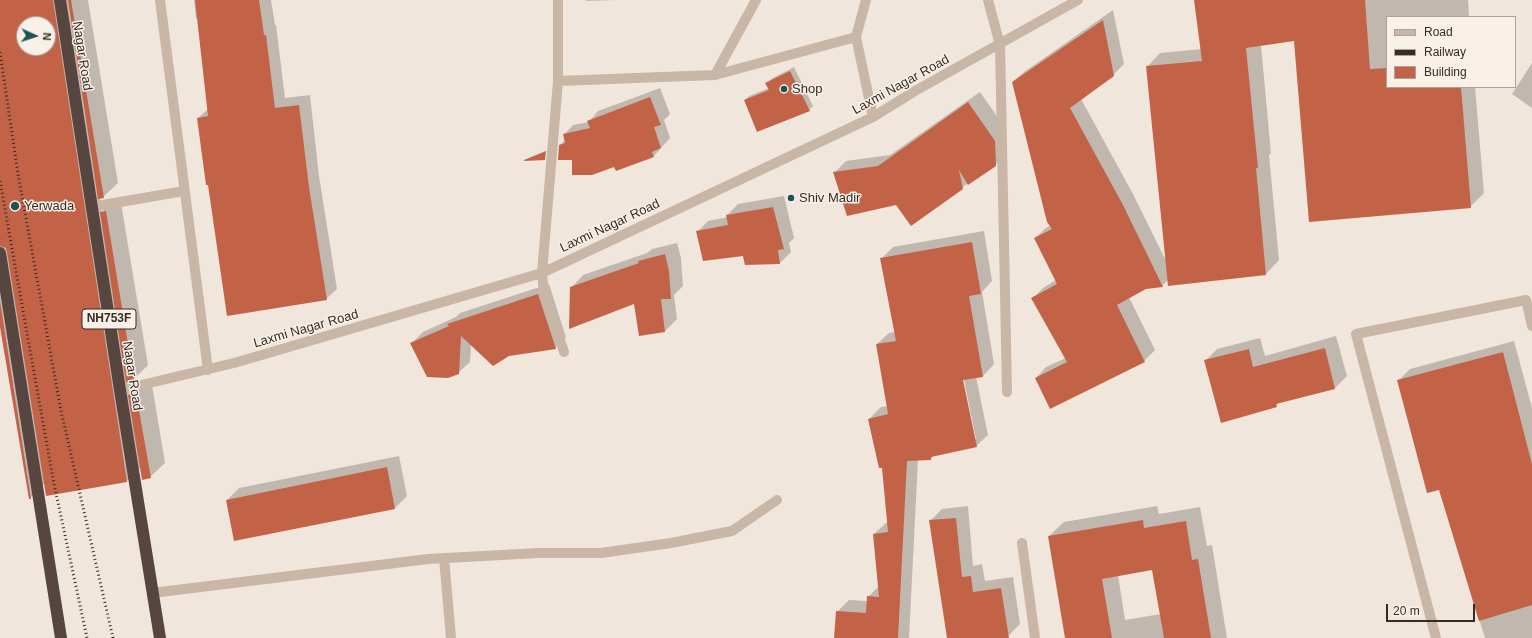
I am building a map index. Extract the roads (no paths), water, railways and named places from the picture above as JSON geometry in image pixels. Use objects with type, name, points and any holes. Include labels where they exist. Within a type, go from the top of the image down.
[{"type":"highway","name":"Nagar Road","points":[[60,0],[91,207],[160,638]]},
{"type":"highway","points":[[0,253],[61,638]]},
{"type":"street","points":[[160,0],[208,370]]},
{"type":"street","points":[[558,0],[558,81],[542,273],[544,293],[564,352]]},
{"type":"street","points":[[715,75],[756,0]]},
{"type":"street","points":[[866,0],[856,38],[873,117]]},
{"type":"street","points":[[988,0],[1000,45],[1007,392]]},
{"type":"street","name":"Laxmi Nagar Road","points":[[120,390],[234,363],[542,273],[873,117],[915,91],[1000,45],[1078,0]]},
{"type":"street","points":[[558,81],[715,75],[856,38]]},
{"type":"street","points":[[91,207],[184,191]]},
{"type":"street","points":[[1436,638],[1356,334],[1526,300],[1532,326]]},
{"type":"street","points":[[152,593],[444,558],[538,553],[601,553],[671,543],[732,531],[777,500]]},
{"type":"street","points":[[1022,543],[1035,638]]},
{"type":"street","points":[[444,558],[451,638]]},
{"type":"railway","points":[[0,52],[18,174],[61,411],[113,638]]},
{"type":"railway","points":[[0,181],[53,479],[87,638]]},
{"type":"place","name":"Shop","points":[[784,89]]},
{"type":"place","name":"Shiv Madir","points":[[791,198]]},
{"type":"place","name":"Yerwada","points":[[15,206]]}]
